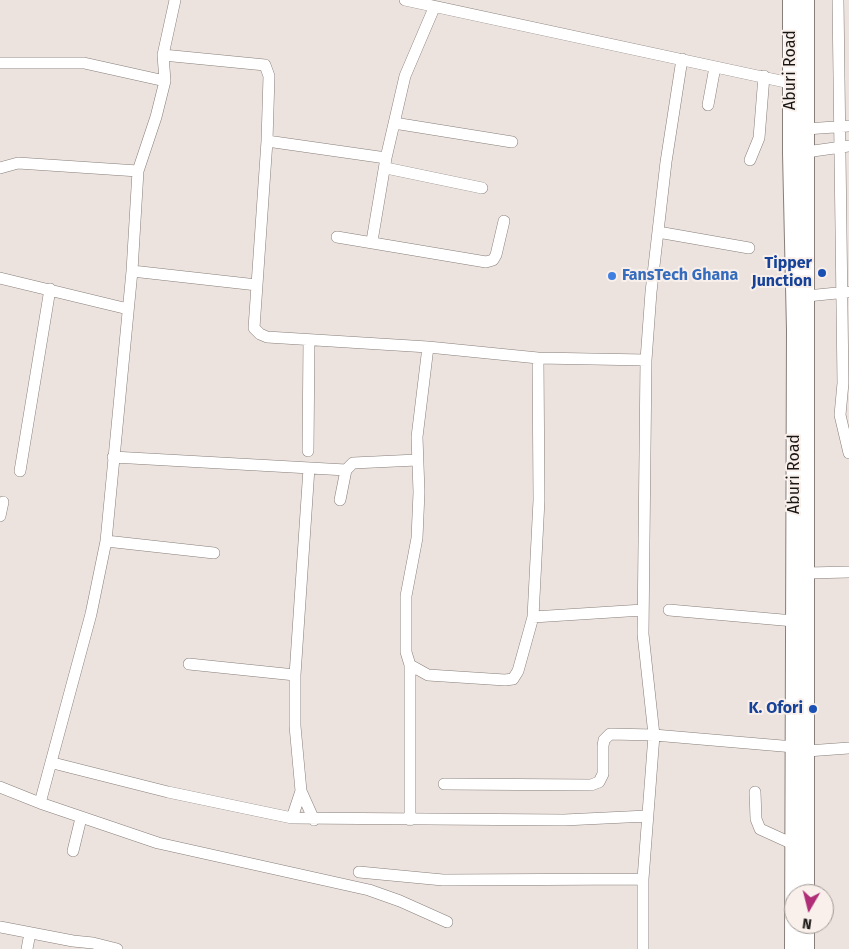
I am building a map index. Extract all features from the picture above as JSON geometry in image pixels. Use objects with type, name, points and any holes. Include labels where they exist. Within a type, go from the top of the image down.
[{"type":"highway","name":"Aburi Road","points":[[791,0],[790,83],[799,152],[806,296],[808,573],[800,749],[793,844],[793,949]]},
{"type":"highway","name":"Aburi Road","points":[[806,0],[806,129],[799,152],[795,330],[794,621],[806,884]]},
{"type":"highway","points":[[806,934],[806,949]]},
{"type":"street","points":[[40,803],[53,763],[91,614],[106,541],[132,271],[138,171],[156,117],[165,80],[164,55],[175,0]]},
{"type":"street","points":[[405,0],[434,8],[790,83]]},
{"type":"street","points":[[838,0],[844,146],[845,292],[843,383],[840,415],[849,453]]},
{"type":"street","points":[[372,241],[394,123],[405,76],[434,8]]},
{"type":"street","points":[[164,55],[265,65],[269,76],[267,140],[254,328],[260,334],[268,337],[428,347],[538,358],[646,360]]},
{"type":"street","points":[[643,949],[643,879],[654,735],[643,634],[646,360],[658,232],[682,59]]},
{"type":"street","points":[[0,63],[84,63],[165,80]]},
{"type":"street","points":[[708,105],[715,67]]},
{"type":"street","points":[[750,160],[758,138],[764,76]]},
{"type":"street","points":[[394,123],[512,142]]},
{"type":"street","points":[[806,129],[843,126]]},
{"type":"street","points":[[267,140],[386,163],[482,188]]},
{"type":"street","points":[[799,152],[844,146]]},
{"type":"street","points":[[0,168],[18,163],[138,171]]},
{"type":"street","points":[[336,237],[372,241],[486,262],[492,260],[496,255],[504,222]]},
{"type":"street","points":[[658,232],[749,248]]},
{"type":"street","points":[[132,271],[257,285]]},
{"type":"street","points":[[0,278],[128,309]]},
{"type":"street","points":[[20,470],[50,289]]},
{"type":"street","points":[[806,296],[845,292]]},
{"type":"street","points":[[308,452],[310,340]]},
{"type":"street","points":[[410,820],[410,665],[406,652],[406,596],[417,538],[419,492],[417,437],[428,347]]},
{"type":"street","points":[[410,665],[428,675],[505,680],[513,679],[518,671],[533,616],[539,500],[538,358]]},
{"type":"street","points":[[113,457],[346,470]]},
{"type":"street","points":[[340,500],[346,470],[353,464],[362,461],[417,460]]},
{"type":"street","points":[[309,468],[295,675],[295,726],[301,791],[314,820]]},
{"type":"street","points":[[0,516],[4,502]]},
{"type":"street","points":[[106,541],[214,553]]},
{"type":"street","points":[[808,573],[849,572]]},
{"type":"street","points":[[533,616],[643,610]]},
{"type":"street","points":[[669,610],[794,621]]},
{"type":"street","points":[[189,664],[295,675]]},
{"type":"street","points":[[444,784],[591,785],[599,782],[603,774],[604,740],[610,734],[654,735],[800,749],[849,748]]},
{"type":"street","points":[[53,763],[168,792],[292,818],[314,820],[564,820],[647,816]]},
{"type":"street","points":[[0,786],[81,818],[158,843],[369,890],[400,901],[447,922]]},
{"type":"street","points":[[292,818],[301,791]]},
{"type":"street","points":[[755,792],[756,819],[760,828],[793,844]]},
{"type":"street","points":[[73,851],[81,818]]},
{"type":"street","points":[[359,872],[444,880],[643,879]]},
{"type":"street","points":[[0,927],[118,949]]},
{"type":"street","points":[[27,949],[30,933]]},
{"type":"place","name":"Tipper Junction","points":[[822,273]]},
{"type":"place","name":"FansTech Ghana","points":[[612,276]]},
{"type":"place","name":"K. Ofori","points":[[813,709]]}]
